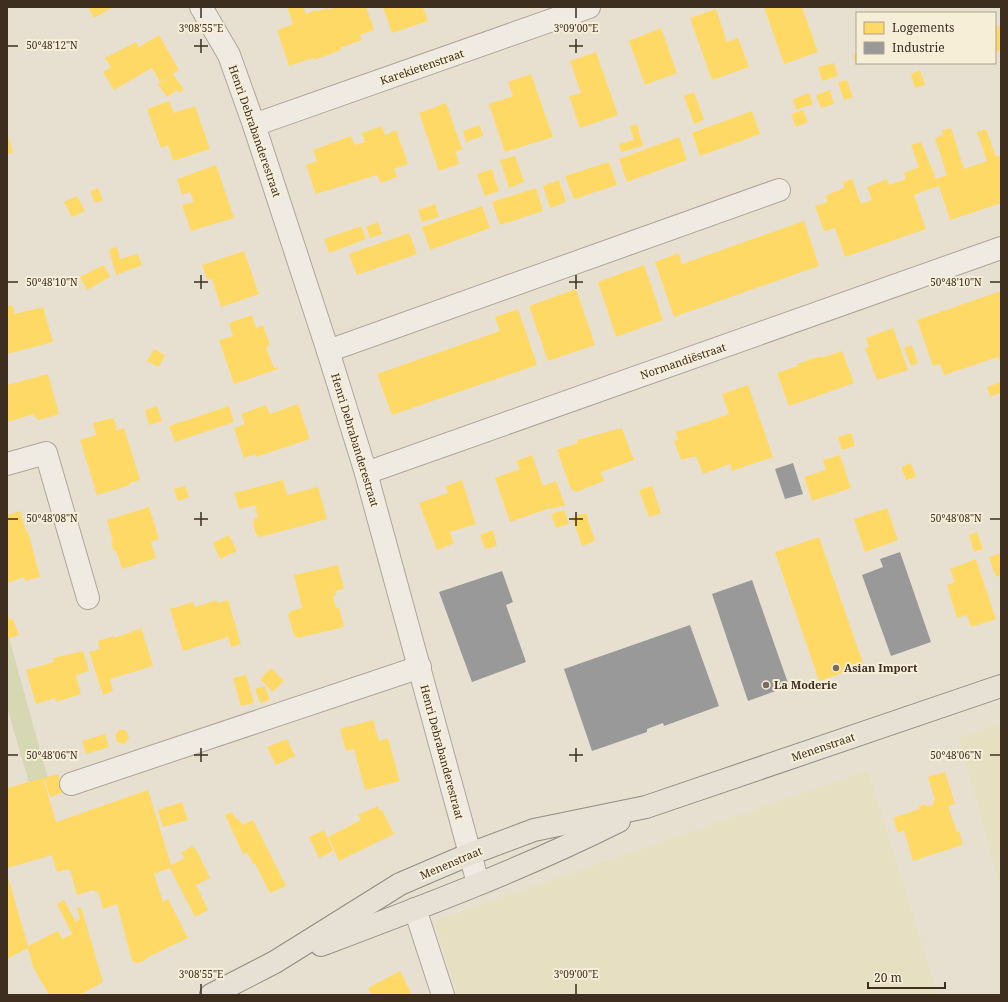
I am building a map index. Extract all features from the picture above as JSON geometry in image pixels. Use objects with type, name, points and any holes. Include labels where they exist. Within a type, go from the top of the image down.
[{"type":"main road","name":"Menenstraat","points":[[211,995],[275,962],[400,884],[470,854],[534,830],[646,807],[1001,686]]},
{"type":"main road","name":"Menenstraat","points":[[275,962],[415,909],[563,849],[646,807]]},
{"type":"street","name":"Henri Debrabanderestraat","points":[[201,7],[229,55],[254,125],[328,351],[366,473],[478,883]]},
{"type":"street","name":"Karekietenstraat","points":[[254,125],[588,7]]},
{"type":"street","points":[[328,351],[779,190]]},
{"type":"street","name":"Normandiëstraat","points":[[366,473],[1001,248]]},
{"type":"street","points":[[7,464],[46,453],[88,598]]},
{"type":"street","points":[[71,784],[420,667]]},
{"type":"street","points":[[415,909],[443,995]]},
{"type":"shaded area","points":[[1001,723],[1001,890],[959,738]]},
{"type":"shaded area","points":[[868,770],[938,995],[457,995],[434,921]]},
{"type":"green space","points":[[7,631],[48,778],[30,786],[7,707]]},
{"type":"building: Logements","points":[[88,7],[113,7],[94,18]]},
{"type":"building: Logements","points":[[287,7],[303,7],[306,14],[316,10],[328,8],[328,10],[337,7],[366,7],[374,30],[360,35],[362,40],[340,48],[341,50],[314,60],[313,58],[289,66],[278,33],[278,30],[293,24]]},
{"type":"building: Logements","points":[[383,7],[423,7],[428,21],[392,33]]},
{"type":"building: Logements","points":[[764,7],[802,7],[818,52],[784,64]]},
{"type":"building: Logements","points":[[716,9],[727,42],[738,38],[749,67],[712,80],[690,18]]},
{"type":"building: Logements","points":[[1001,25],[1001,50],[996,52],[996,27]]},
{"type":"building: Logements","points":[[661,28],[677,73],[645,85],[629,41]]},
{"type":"building: Logements","points":[[159,35],[179,70],[160,82],[152,68],[114,90],[103,72],[111,67],[105,58],[136,42],[139,47]]},
{"type":"building: Logements","points":[[596,52],[618,115],[580,128],[569,96],[581,93],[570,61]]},
{"type":"building: Logements","points":[[856,54],[856,64],[858,64],[856,65],[853,56]]},
{"type":"building: Logements","points":[[834,63],[838,76],[822,81],[818,67]]},
{"type":"building: Logements","points":[[920,70],[925,85],[915,88],[911,74]]},
{"type":"building: Logements","points":[[173,74],[184,90],[179,93],[177,90],[167,97],[158,84]]},
{"type":"building: Logements","points":[[531,74],[553,137],[505,152],[489,104],[513,96],[508,82]]},
{"type":"building: Logements","points":[[847,80],[853,97],[844,100],[838,82]]},
{"type":"building: Logements","points":[[830,90],[834,104],[821,108],[816,95]]},
{"type":"building: Logements","points":[[694,92],[704,120],[694,124],[684,96]]},
{"type":"building: Logements","points":[[809,93],[813,104],[796,110],[793,99]]},
{"type":"building: Logements","points":[[169,101],[174,113],[195,106],[210,149],[173,161],[168,145],[161,148],[147,109]]},
{"type":"building: Logements","points":[[446,103],[462,149],[456,152],[459,164],[439,171],[419,113]]},
{"type":"building: Logements","points":[[803,110],[808,122],[796,127],[791,114]]},
{"type":"building: Logements","points":[[752,111],[760,134],[700,156],[692,133]]},
{"type":"building: Logements","points":[[637,124],[643,146],[621,152],[619,144],[634,140],[630,126]]},
{"type":"building: Logements","points":[[480,125],[483,136],[466,142],[463,131]]},
{"type":"building: Logements","points":[[382,126],[385,135],[396,130],[408,164],[394,169],[397,177],[381,183],[377,175],[316,194],[306,165],[317,161],[313,150],[351,136],[355,145],[365,142],[362,133]]},
{"type":"building: Logements","points":[[951,128],[964,169],[987,161],[977,132],[986,129],[996,157],[1001,155],[1001,203],[950,220],[939,186],[927,190],[914,195],[926,229],[845,257],[835,228],[824,231],[815,206],[828,202],[825,196],[844,188],[843,182],[852,179],[861,204],[872,200],[867,187],[887,179],[889,185],[906,179],[904,173],[919,167],[911,145],[921,142],[936,179],[947,175],[935,138],[943,135],[942,130]]},
{"type":"building: Logements","points":[[7,132],[13,153],[7,154]]},
{"type":"building: Logements","points":[[679,137],[687,160],[627,182],[619,159]]},
{"type":"building: Logements","points":[[515,156],[524,182],[509,188],[500,160]]},
{"type":"building: Logements","points":[[609,162],[617,185],[574,199],[565,176]]},
{"type":"building: Logements","points":[[216,165],[234,218],[191,231],[182,205],[194,202],[190,192],[182,195],[177,179]]},
{"type":"building: Logements","points":[[492,169],[499,191],[485,196],[477,174]]},
{"type":"building: Logements","points":[[559,180],[566,202],[550,208],[543,186]]},
{"type":"building: Logements","points":[[98,188],[103,200],[95,203],[90,191]]},
{"type":"building: Logements","points":[[536,188],[543,211],[500,225],[492,202]]},
{"type":"building: Logements","points":[[77,196],[85,211],[72,217],[64,202]]},
{"type":"building: Logements","points":[[435,204],[439,217],[422,222],[418,210]]},
{"type":"building: Logements","points":[[482,206],[490,228],[430,250],[422,227]]},
{"type":"building: Logements","points":[[804,221],[819,266],[674,317],[655,262],[679,253],[682,264]]},
{"type":"building: Logements","points":[[378,222],[382,234],[370,238],[366,227]]},
{"type":"building: Logements","points":[[361,226],[366,239],[329,253],[324,239]]},
{"type":"building: Logements","points":[[409,233],[417,254],[357,275],[349,254]]},
{"type":"building: Logements","points":[[117,247],[120,259],[138,254],[142,265],[116,275],[109,249]]},
{"type":"building: Logements","points":[[244,251],[259,294],[221,307],[212,279],[207,280],[202,265]]},
{"type":"building: Logements","points":[[104,265],[110,277],[87,290],[80,277]]},
{"type":"building: Logements","points":[[644,265],[663,320],[616,337],[598,282]]},
{"type":"building: Logements","points":[[576,289],[595,345],[548,361],[529,306]]},
{"type":"building: Logements","points":[[1001,291],[1001,365],[998,357],[944,375],[940,364],[933,366],[917,320]]},
{"type":"building: Logements","points":[[12,305],[15,314],[43,307],[53,342],[7,354],[7,306]]},
{"type":"building: Logements","points":[[518,309],[537,365],[392,415],[377,374],[500,331],[495,317]]},
{"type":"building: Logements","points":[[252,315],[256,328],[263,325],[270,345],[266,347],[274,368],[277,367],[278,369],[234,384],[219,340],[233,336],[229,323]]},
{"type":"building: Logements","points":[[893,328],[908,370],[877,380],[865,348],[869,347],[866,338]]},
{"type":"building: Logements","points":[[912,345],[918,363],[911,366],[904,348]]},
{"type":"building: Logements","points":[[154,349],[165,355],[159,367],[147,361]]},
{"type":"building: Logements","points":[[842,351],[854,383],[789,406],[777,373],[798,366],[797,364],[820,356],[821,358]]},
{"type":"building: Logements","points":[[48,374],[59,414],[39,420],[34,414],[7,422],[7,385]]},
{"type":"building: Logements","points":[[1001,382],[1001,393],[990,397],[987,387]]},
{"type":"building: Logements","points":[[748,385],[773,457],[732,471],[730,464],[703,474],[696,456],[681,460],[674,441],[678,440],[676,432],[729,414],[722,394]]},
{"type":"building: Logements","points":[[298,404],[310,439],[256,457],[255,454],[244,458],[234,428],[245,424],[241,414],[266,405],[270,414]]},
{"type":"building: Logements","points":[[157,406],[162,421],[149,425],[145,410]]},
{"type":"building: Logements","points":[[229,406],[234,422],[175,442],[169,426]]},
{"type":"building: Logements","points":[[113,418],[117,428],[114,431],[124,428],[140,480],[129,483],[130,485],[97,495],[80,440],[96,435],[93,423]]},
{"type":"building: Logements","points":[[622,428],[634,460],[601,472],[604,481],[576,492],[571,489],[557,450],[578,443],[577,440]]},
{"type":"building: Logements","points":[[851,433],[855,446],[842,450],[838,437]]},
{"type":"building: Logements","points":[[532,455],[543,486],[556,481],[565,505],[550,508],[510,522],[495,478],[520,469],[516,461]]},
{"type":"building: Logements","points":[[840,455],[851,488],[812,501],[804,477],[826,470],[823,460]]},
{"type":"building: Logements","points":[[911,463],[916,477],[906,480],[901,467]]},
{"type":"building: Logements","points":[[283,480],[287,495],[318,487],[327,519],[260,537],[256,534],[253,523],[255,518],[258,518],[255,505],[239,509],[234,493]]},
{"type":"building: Logements","points":[[462,480],[476,524],[450,532],[454,543],[437,550],[419,503],[448,493],[446,486]]},
{"type":"building: Logements","points":[[185,486],[189,497],[178,501],[174,489]]},
{"type":"building: Logements","points":[[652,486],[661,513],[649,517],[639,490]]},
{"type":"building: Logements","points":[[149,507],[159,539],[151,542],[156,558],[122,569],[116,550],[114,551],[111,543],[113,542],[107,520]]},
{"type":"building: Logements","points":[[887,508],[898,540],[865,552],[854,519]]},
{"type":"building: Logements","points":[[564,510],[569,524],[556,528],[551,514]]},
{"type":"building: Logements","points":[[20,511],[27,533],[28,532],[40,577],[25,581],[24,577],[7,583],[7,515]]},
{"type":"building: Logements","points":[[586,513],[595,541],[582,546],[572,517]]},
{"type":"building: Logements","points":[[493,530],[497,546],[485,549],[480,535]]},
{"type":"building: Logements","points":[[977,532],[983,549],[974,552],[969,535]]},
{"type":"building: Logements","points":[[229,535],[237,551],[220,559],[213,543]]},
{"type":"building: Logements","points":[[819,537],[864,666],[819,681],[775,552]]},
{"type":"building: Logements","points":[[1001,553],[1001,575],[996,577],[989,557]]},
{"type":"building: Logements","points":[[976,559],[996,619],[971,627],[967,615],[957,618],[947,585],[955,582],[950,569]]},
{"type":"building: Logements","points":[[338,565],[344,589],[335,591],[336,595],[333,596],[336,608],[339,607],[344,627],[298,638],[294,635],[288,615],[291,611],[302,608],[294,575]]},
{"type":"building: Logements","points":[[217,600],[217,603],[228,600],[241,644],[231,647],[228,637],[183,651],[170,609],[193,602],[195,607]]},
{"type":"building: Logements","points":[[7,613],[10,620],[13,619],[19,635],[7,639]]},
{"type":"building: Logements","points":[[141,627],[153,666],[110,679],[113,691],[103,695],[89,652],[100,649],[98,641],[113,636],[114,638],[140,629]]},
{"type":"building: Logements","points":[[83,651],[89,671],[76,675],[81,694],[56,702],[55,698],[36,704],[26,670],[54,662],[53,658]]},
{"type":"building: Logements","points":[[271,668],[284,681],[273,692],[260,679]]},
{"type":"building: Logements","points":[[246,675],[254,703],[241,706],[233,678]]},
{"type":"building: Logements","points":[[265,686],[270,700],[260,703],[255,689]]},
{"type":"building: Logements","points":[[373,720],[379,741],[388,738],[400,781],[365,790],[354,749],[346,751],[340,729]]},
{"type":"building: Logements","points":[[120,729],[127,731],[129,739],[124,744],[117,742],[115,735]]},
{"type":"building: Logements","points":[[105,734],[109,747],[86,754],[82,741]]},
{"type":"building: Logements","points":[[287,739],[295,756],[276,765],[267,747]]},
{"type":"building: Logements","points":[[945,772],[955,804],[948,806],[957,832],[960,832],[962,845],[913,861],[904,830],[898,833],[893,818],[920,809],[919,806],[926,804],[927,807],[934,804],[933,801],[935,800],[928,777]]},
{"type":"building: Logements","points":[[58,774],[63,793],[50,797],[44,778]]},
{"type":"building: Logements","points":[[43,778],[56,822],[148,790],[171,865],[185,858],[181,853],[192,846],[197,851],[210,878],[196,885],[208,910],[195,917],[170,868],[154,874],[163,902],[168,899],[188,938],[150,956],[142,962],[137,963],[132,961],[117,904],[103,909],[98,891],[94,892],[94,890],[77,895],[70,869],[57,872],[52,855],[7,868],[7,788]]},
{"type":"building: Logements","points":[[182,802],[188,820],[163,827],[158,810]]},
{"type":"building: Logements","points":[[378,806],[380,811],[382,810],[394,834],[339,861],[328,837],[361,820],[358,815]]},
{"type":"building: Logements","points":[[232,812],[242,825],[253,820],[286,886],[270,893],[255,863],[253,864],[247,852],[243,854],[225,815]]},
{"type":"building: Logements","points":[[324,830],[333,851],[319,858],[309,837]]},
{"type":"building: Logements","points":[[7,874],[28,946],[58,931],[62,939],[72,934],[57,904],[64,900],[76,922],[80,919],[77,908],[81,907],[103,982],[80,995],[49,995],[33,967],[28,948],[7,959]]},
{"type":"building: Logements","points":[[400,971],[412,995],[367,995],[371,993],[368,988]]},
{"type":"building: Industrie","points":[[793,463],[803,494],[785,499],[775,469]]},
{"type":"building: Industrie","points":[[900,552],[931,642],[891,656],[862,575],[883,567],[880,559]]},
{"type":"building: Industrie","points":[[502,571],[513,602],[506,605],[526,662],[472,682],[439,592]]},
{"type":"building: Industrie","points":[[752,580],[789,686],[748,701],[712,594]]},
{"type":"building: Industrie","points":[[690,625],[719,706],[664,726],[663,723],[647,729],[647,732],[592,751],[564,669]]},
{"type":"place","name":"Asian Import","points":[[836,668]]},
{"type":"place","name":"La Moderie","points":[[766,685]]}]
